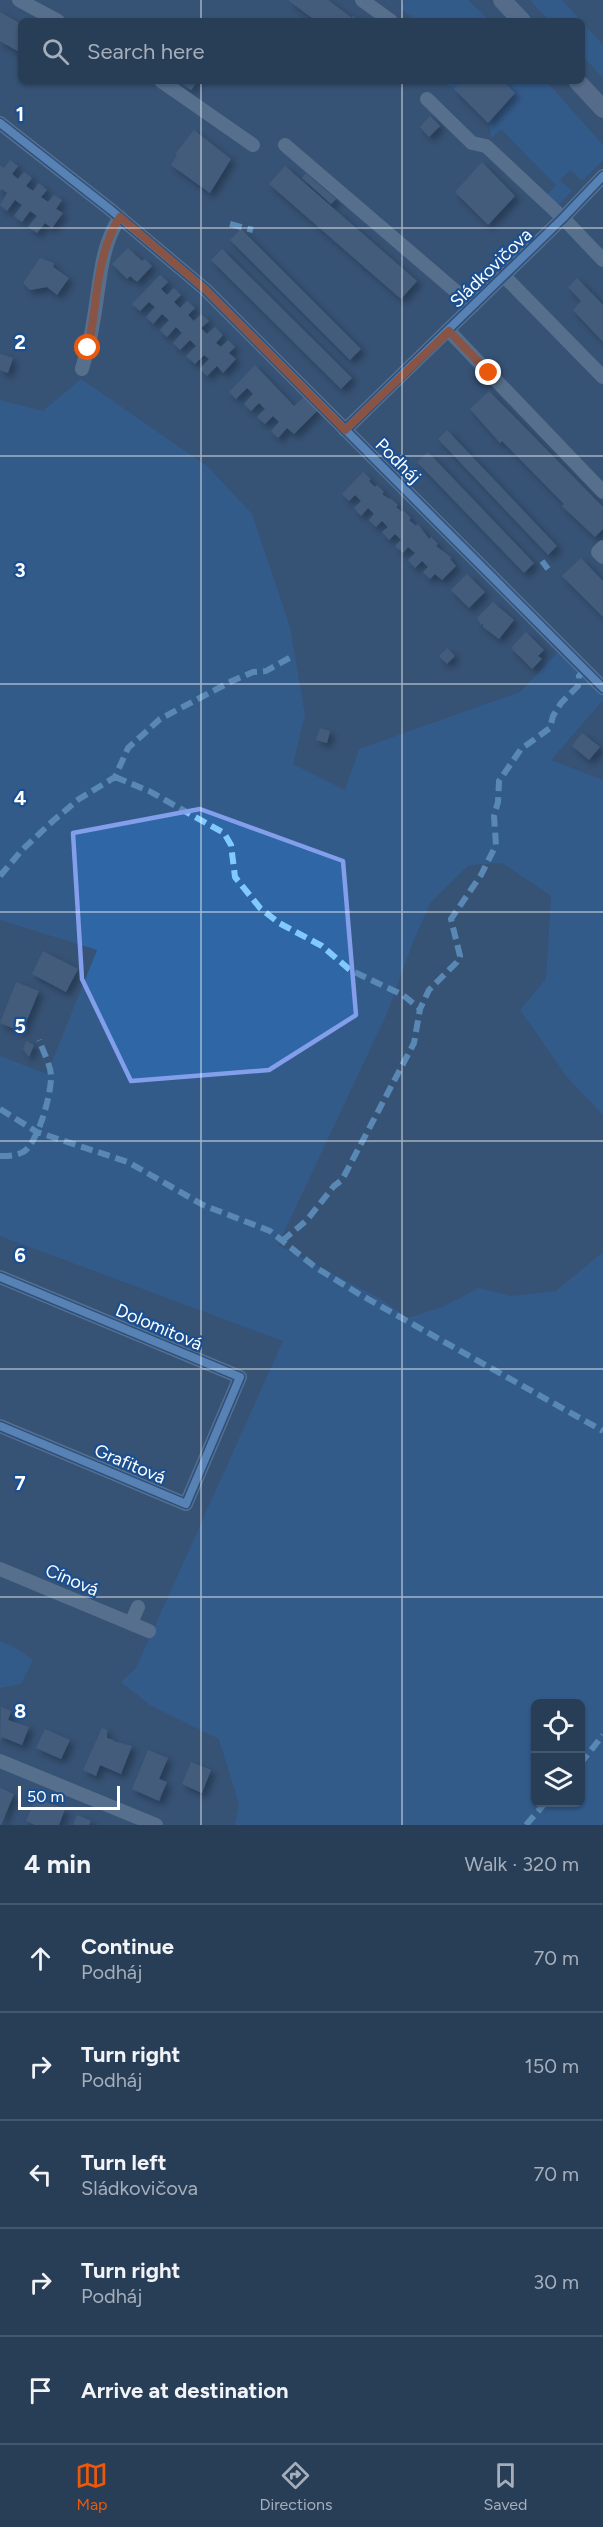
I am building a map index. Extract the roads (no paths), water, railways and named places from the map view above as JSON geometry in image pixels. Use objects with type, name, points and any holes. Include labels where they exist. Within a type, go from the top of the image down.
[{"type":"main road","points":[[502,0],[519,18]]},
{"type":"main road","points":[[580,84],[603,109]]},
{"type":"street","points":[[19,0],[52,18]]},
{"type":"street","points":[[362,0],[386,18]]},
{"type":"street","points":[[165,84],[253,145]]},
{"type":"street","points":[[427,99],[472,143],[486,146],[563,218],[603,260]]},
{"type":"street","name":"Podháj","points":[[0,123],[120,217],[206,290],[603,688]]},
{"type":"street","points":[[285,145],[474,306]]},
{"type":"street","name":"Sládkovičova","points":[[345,430],[449,331],[603,176]]},
{"type":"street","points":[[82,369],[93,326],[104,254],[111,231],[120,217]]},
{"type":"street","points":[[504,276],[603,377]]},
{"type":"street","points":[[449,331],[603,492]]},
{"type":"street","points":[[603,547],[598,552],[603,557]]},
{"type":"street","name":"Dolomitová","points":[[0,1277],[240,1377],[212,1442]]},
{"type":"street","name":"Grafitová","points":[[0,1426],[186,1504],[212,1442]]},
{"type":"street","name":"Cínová","points":[[0,1569],[149,1631]]},
{"type":"street","points":[[131,1623],[138,1607]]},
{"type":"street","points":[[0,1761],[156,1825]]}]
